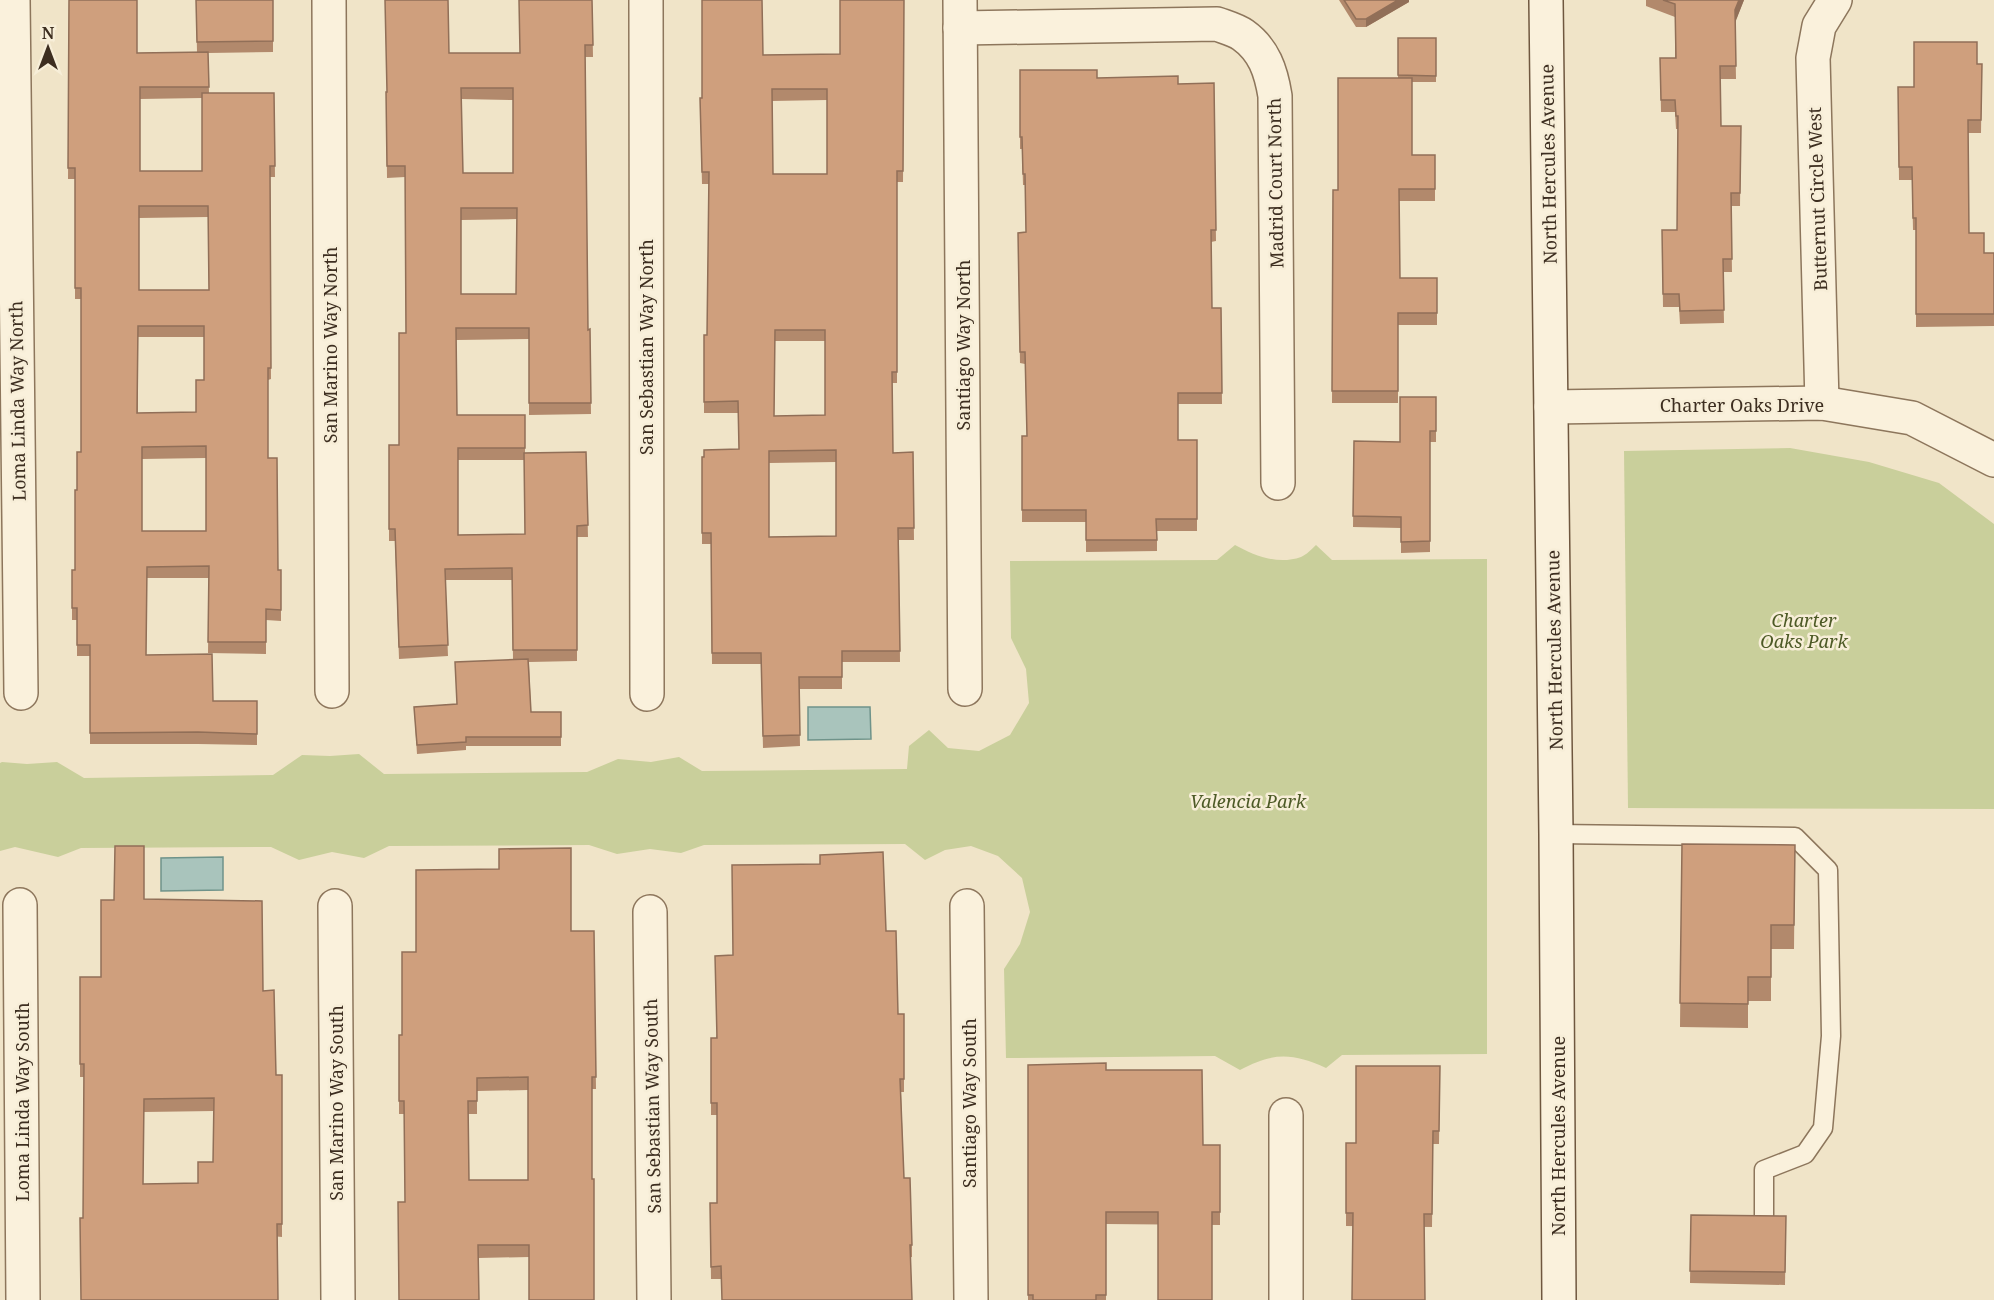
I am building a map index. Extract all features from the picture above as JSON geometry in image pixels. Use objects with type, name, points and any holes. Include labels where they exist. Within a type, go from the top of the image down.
[{"type":"street","name":"San Marino Way North","points":[[329,0],[332,691]]},
{"type":"street","name":"San Sebastian Way North","points":[[646,0],[647,694]]},
{"type":"street","name":"North Hercules Avenue","points":[[1546,0],[1559,1300]]},
{"type":"street","name":"Butternut Circle West","points":[[1822,403],[1813,58],[1819,26],[1835,0]]},
{"type":"street","name":"Loma Linda Way North","points":[[8,10],[21,693]]},
{"type":"street","name":"Madrid Court North","points":[[960,14],[1217,24],[1242,34],[1261,52],[1271,74],[1275,96],[1278,483]]},
{"type":"street","name":"Santiago Way North","points":[[960,14],[965,689]]},
{"type":"street","name":"Charter Oaks Drive","points":[[1551,408],[1822,403],[1912,418],[1994,460]]},
{"type":"street","name":"Loma Linda Way South","points":[[20,905],[23,1300]]},
{"type":"street","name":"San Marino Way South","points":[[335,906],[338,1300]]},
{"type":"street","name":"Santiago Way South","points":[[967,906],[971,1300]]},
{"type":"street","name":"San Sebastian Way South","points":[[650,912],[654,1300]]},
{"type":"street","points":[[1286,1115],[1286,1300]]},
{"type":"lane","points":[[1556,834],[1795,837],[1828,870],[1831,1036],[1823,1128],[1805,1154],[1764,1170],[1764,1215]]},
{"type":"green space","name":"Charter Oaks Park","points":[[1790,448],[1869,462],[1939,483],[1994,524],[1994,809],[1628,808],[1624,451]]},
{"type":"green space","name":"Valencia Park","points":[[1235,545],[1259,556],[1275,560],[1301,557],[1316,545],[1332,560],[1487,559],[1487,1054],[1342,1055],[1326,1068],[1303,1059],[1283,1057],[1263,1060],[1240,1070],[1215,1056],[1006,1058],[1004,969],[1020,944],[1030,912],[1022,878],[998,856],[971,846],[945,850],[925,860],[905,844],[704,845],[681,853],[650,849],[617,854],[589,845],[389,846],[364,858],[332,852],[299,860],[271,847],[81,848],[58,857],[15,847],[0,851],[0,763],[2,762],[27,764],[57,762],[84,778],[273,775],[302,755],[359,754],[384,774],[587,772],[618,759],[651,762],[679,757],[702,771],[907,769],[909,746],[929,730],[948,748],[979,751],[1010,735],[1029,703],[1026,669],[1011,638],[1010,561],[1217,560]]},
{"type":"water","points":[[808,707],[870,707],[871,739],[808,740]]},
{"type":"water","points":[[223,857],[223,890],[161,891],[161,858]]},
{"type":"building","points":[[69,0],[137,0],[137,53],[208,52],[209,87],[140,87],[140,171],[202,171],[202,93],[274,93],[275,166],[270,166],[271,368],[268,368],[268,458],[277,458],[278,570],[281,570],[281,610],[266,609],[266,642],[208,642],[209,566],[147,567],[146,655],[212,654],[213,701],[257,701],[257,734],[90,733],[90,645],[77,645],[77,608],[72,608],[77,452],[81,452],[81,288],[75,288],[75,168],[68,168]],"holes":[[[139,206],[208,206],[209,290],[139,290]],[[138,326],[204,326],[204,380],[196,380],[196,412],[137,413]],[[206,446],[206,531],[142,531],[142,447]]]},
{"type":"building","points":[[196,0],[273,0],[273,41],[197,42]]},
{"type":"building","points":[[385,0],[448,0],[449,53],[520,53],[519,0],[592,0],[593,45],[585,45],[591,403],[529,403],[529,328],[456,328],[457,415],[525,415],[525,448],[458,448],[458,535],[525,534],[524,453],[586,452],[588,525],[577,526],[577,650],[513,650],[512,568],[445,569],[448,645],[399,647],[395,529],[389,529],[389,445],[399,445],[399,333],[406,333],[405,166],[387,166]],"holes":[[[461,88],[513,88],[513,173],[463,173]],[[461,208],[517,208],[516,294],[461,294]]]},
{"type":"building","points":[[702,0],[762,0],[763,55],[840,54],[840,0],[904,0],[903,171],[897,171],[897,372],[892,372],[893,453],[913,452],[914,528],[898,528],[900,651],[842,651],[842,677],[799,677],[800,735],[763,736],[761,653],[712,653],[711,533],[702,533],[702,457],[704,457],[704,450],[739,449],[738,401],[704,402],[709,172],[702,172],[700,98],[702,98]],"holes":[[[772,89],[827,89],[827,174],[773,174]],[[775,330],[825,330],[825,415],[774,416]],[[836,450],[836,536],[769,537],[769,451]]]},
{"type":"building","points":[[1344,0],[1398,0],[1366,19],[1356,19]]},
{"type":"building","points":[[1663,0],[1739,0],[1735,10],[1736,66],[1720,66],[1721,126],[1741,126],[1740,193],[1731,193],[1732,259],[1723,259],[1724,310],[1680,311],[1679,294],[1663,294],[1662,230],[1677,230],[1678,116],[1676,116],[1675,100],[1661,100],[1660,58],[1676,58],[1675,4]]},
{"type":"building","points":[[1398,38],[1436,38],[1436,76],[1398,75]]},
{"type":"building","points":[[1914,42],[1977,42],[1977,64],[1982,64],[1981,120],[1968,120],[1969,233],[1984,233],[1984,253],[1994,253],[1994,314],[1916,314],[1916,218],[1913,218],[1912,167],[1899,167],[1898,87],[1914,87]]},
{"type":"building","points":[[1020,70],[1097,70],[1097,78],[1178,76],[1178,84],[1214,83],[1216,230],[1211,230],[1212,308],[1221,308],[1222,393],[1178,393],[1178,440],[1197,440],[1197,519],[1156,519],[1157,540],[1086,540],[1086,510],[1022,510],[1022,436],[1027,436],[1025,352],[1020,352],[1018,233],[1026,232],[1025,174],[1023,174],[1022,137],[1020,137]]},
{"type":"building","points":[[1338,78],[1412,78],[1412,155],[1435,155],[1435,189],[1399,189],[1400,278],[1437,278],[1437,313],[1398,313],[1398,391],[1332,391],[1333,190],[1338,190]]},
{"type":"building","points":[[1400,397],[1436,397],[1436,431],[1430,431],[1430,541],[1401,542],[1401,517],[1353,516],[1354,441],[1400,442]]},
{"type":"building","points":[[528,659],[531,712],[561,712],[561,737],[466,737],[466,742],[417,745],[414,707],[457,704],[455,662]]},
{"type":"building","points":[[1682,844],[1795,845],[1794,925],[1771,925],[1771,977],[1748,977],[1748,1004],[1680,1003]]},
{"type":"building","points":[[115,846],[144,846],[144,899],[262,901],[263,991],[274,990],[276,1075],[282,1075],[282,1224],[277,1224],[278,1300],[81,1300],[80,1218],[83,1218],[84,1064],[80,1064],[80,977],[101,977],[101,900],[114,900]],"holes":[[[214,1098],[213,1162],[198,1162],[198,1183],[143,1184],[144,1099]]]},
{"type":"building","points":[[571,848],[571,931],[594,931],[596,1077],[592,1077],[592,1179],[594,1179],[594,1300],[529,1300],[529,1245],[478,1245],[479,1300],[399,1300],[398,1202],[405,1202],[404,1101],[399,1101],[402,952],[416,952],[416,870],[499,869],[499,849]],"holes":[[[528,1077],[528,1180],[469,1180],[468,1101],[477,1101],[477,1078]]]},
{"type":"building","points":[[883,852],[886,931],[896,931],[898,1014],[904,1014],[904,1079],[900,1079],[904,1178],[910,1178],[912,1300],[722,1300],[721,1266],[711,1267],[710,1203],[717,1203],[717,1103],[711,1103],[711,1038],[717,1038],[715,956],[733,955],[732,865],[820,864],[820,855]]},
{"type":"building","points":[[1106,1063],[1106,1070],[1202,1070],[1203,1145],[1220,1145],[1220,1212],[1212,1212],[1212,1300],[1158,1300],[1158,1212],[1106,1212],[1106,1295],[1096,1295],[1096,1300],[1033,1300],[1033,1295],[1028,1295],[1028,1065]]},
{"type":"building","points":[[1356,1066],[1440,1066],[1439,1131],[1433,1131],[1432,1214],[1424,1214],[1425,1300],[1352,1300],[1353,1213],[1346,1213],[1346,1143],[1356,1143]]},
{"type":"building","points":[[1691,1215],[1786,1216],[1785,1272],[1690,1271]]}]
